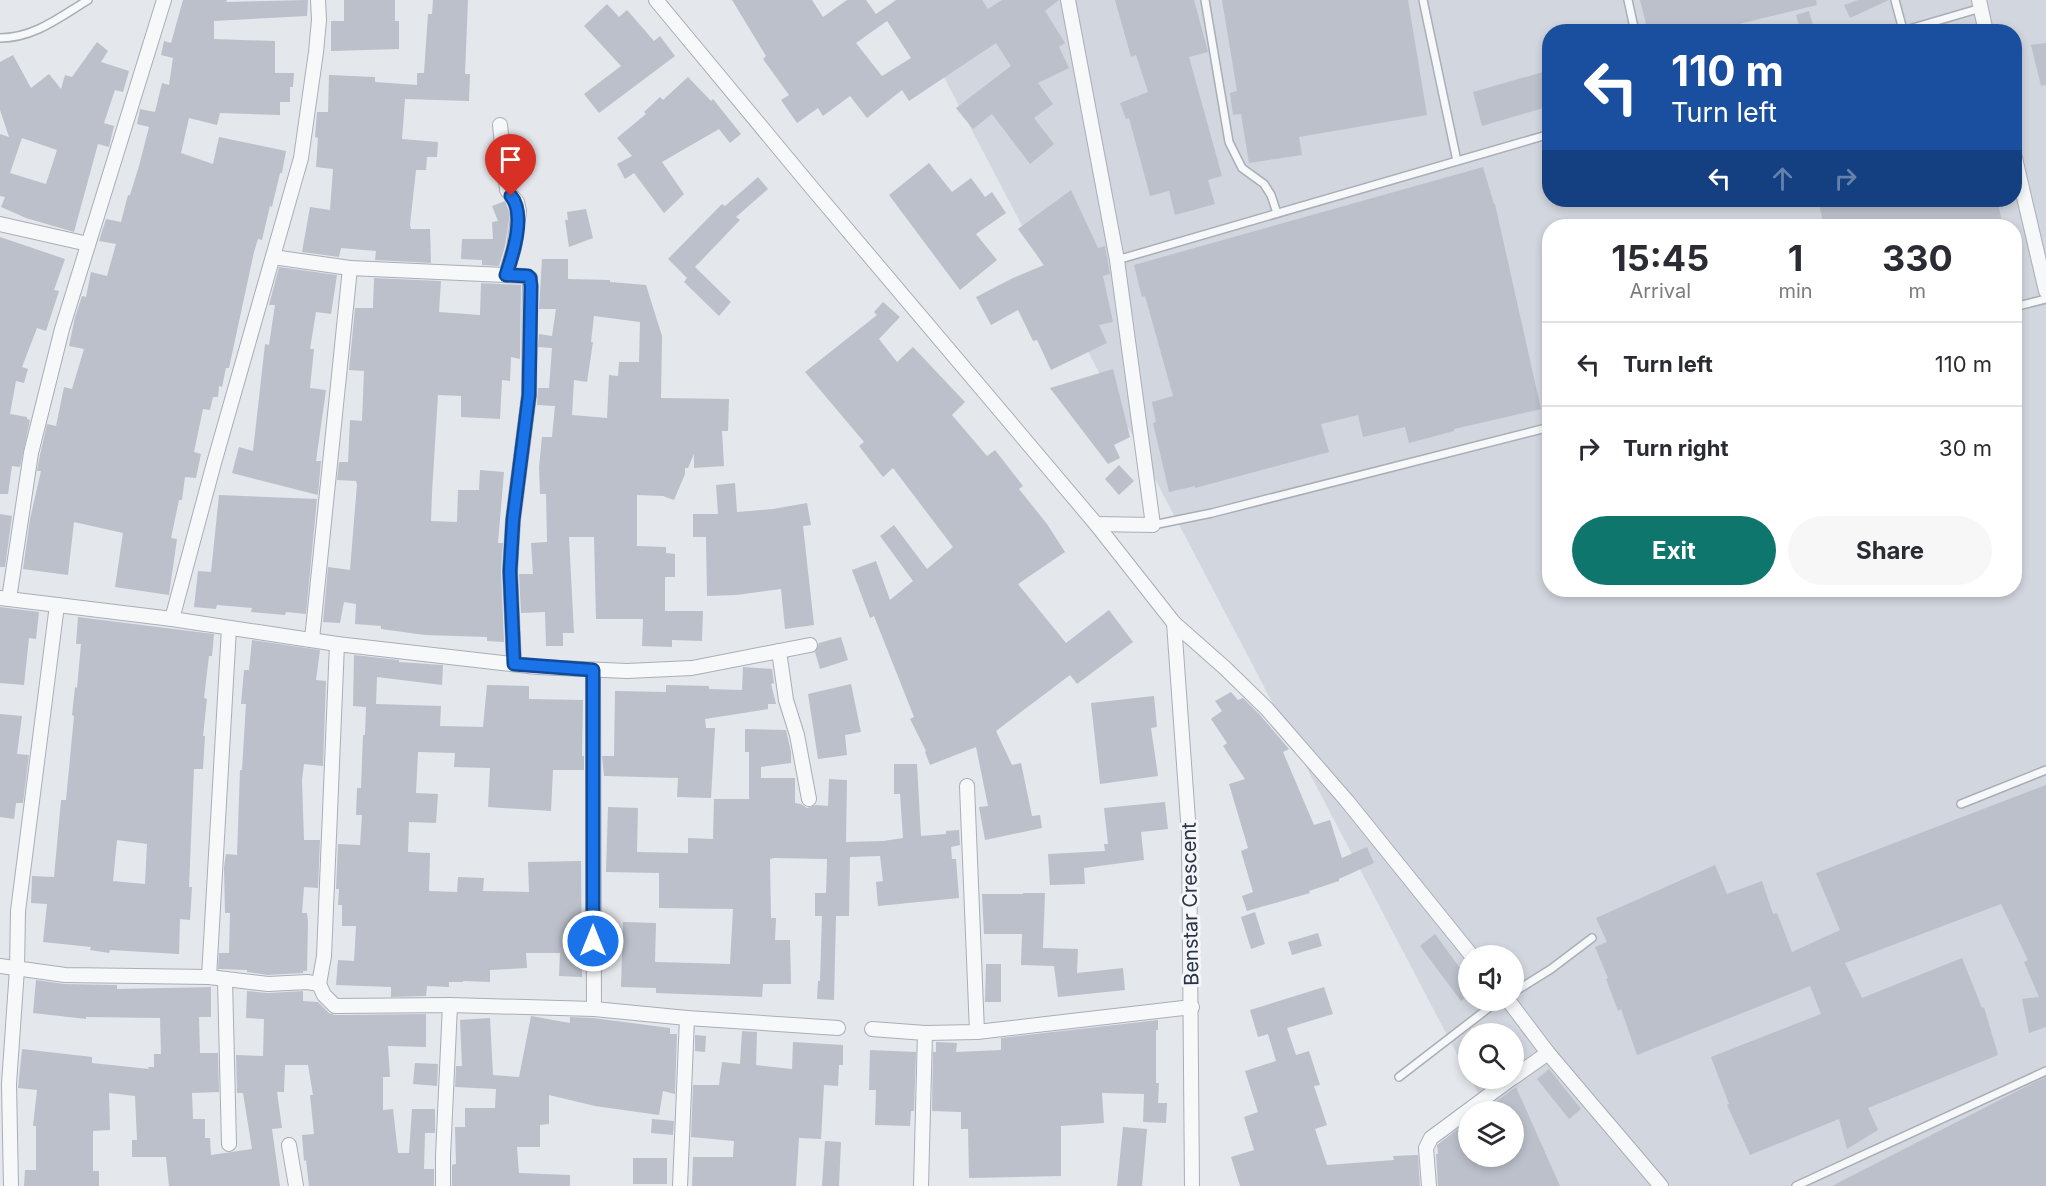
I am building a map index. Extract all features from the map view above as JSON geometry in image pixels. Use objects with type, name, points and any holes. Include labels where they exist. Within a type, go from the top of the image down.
[{"type":"street","points":[[164,0],[62,329],[31,453],[4,598],[172,619],[337,644],[514,664],[593,670],[692,668],[810,645]]},
{"type":"street","points":[[172,619],[301,158],[317,41],[318,0]]},
{"type":"street","points":[[656,0],[819,197],[1096,524],[1174,622],[1267,709],[1347,801],[1463,945]]},
{"type":"street","points":[[1068,0],[1118,260],[1153,525],[1096,524]]},
{"type":"street","points":[[1980,4],[1984,24]]},
{"type":"street","points":[[500,125],[507,190],[517,202],[519,211],[514,248],[506,275]]},
{"type":"street","points":[[2022,188],[2046,291]]},
{"type":"street","points":[[0,224],[88,244]]},
{"type":"street","points":[[273,257],[350,268],[528,276],[530,278],[529,395],[513,520],[510,571],[514,664]]},
{"type":"street","points":[[312,639],[350,268]]},
{"type":"street","points":[[10,1186],[9,1084],[17,969],[18,911],[57,605]]},
{"type":"street","name":"Benstar Crescent","points":[[1174,622],[1189,834],[1192,1186]]},
{"type":"street","points":[[209,977],[229,628]]},
{"type":"street","points":[[337,644],[324,956],[319,984],[324,995],[335,1006],[450,1005],[594,1009],[838,1028]]},
{"type":"street","points":[[779,651],[786,700],[797,735],[809,799]]},
{"type":"street","points":[[593,670],[594,1009]]},
{"type":"street","points":[[967,786],[977,1032]]},
{"type":"street","points":[[0,966],[65,975],[209,977],[268,984],[307,982],[319,984]]},
{"type":"street","points":[[225,980],[229,1144]]},
{"type":"street","points":[[443,1186],[442,1156],[450,1005]]},
{"type":"street","points":[[872,1029],[925,1033],[977,1032],[1192,1007]]},
{"type":"street","points":[[1516,1011],[1548,1053],[1661,1186]]},
{"type":"street","points":[[680,1186],[687,1018]]},
{"type":"street","points":[[921,1186],[925,1033]]},
{"type":"street","points":[[1524,1070],[1548,1053]]},
{"type":"street","points":[[1429,1186],[1426,1157],[1428,1142],[1497,1089]]},
{"type":"street","points":[[289,1145],[296,1186]]},
{"type":"lane","points":[[0,38],[33,33],[88,0]]},
{"type":"lane","points":[[1204,0],[1229,142],[1242,168],[1264,184],[1271,195],[1277,213]]},
{"type":"lane","points":[[1423,0],[1458,160]]},
{"type":"lane","points":[[1628,0],[1633,24]]},
{"type":"lane","points":[[1895,0],[1900,24]]},
{"type":"lane","points":[[1924,24],[1980,4]]},
{"type":"lane","points":[[1118,260],[1542,136]]},
{"type":"lane","points":[[2022,305],[2046,299]]},
{"type":"lane","points":[[1153,525],[1212,513],[1542,429]]},
{"type":"lane","points":[[1961,804],[2046,770]]},
{"type":"lane","points":[[1524,986],[1592,938]]},
{"type":"lane","points":[[1399,1077],[1486,1011]]},
{"type":"lane","points":[[1796,1186],[2046,1071]]},
{"type":"shaded area","points":[[929,0],[2046,0],[2046,1186],[1527,1186],[1519,1167],[1524,1167],[1524,1101],[1483,1101],[1476,1089],[1524,1089],[1524,1023],[1458,1023],[1458,1056],[934,58]]},
{"type":"building","points":[[183,0],[227,0],[226,2],[308,0],[307,16],[214,21],[214,39],[275,41],[275,73],[294,73],[293,87],[290,87],[290,102],[280,102],[280,115],[220,113],[217,125],[189,118],[181,153],[213,164],[219,137],[286,151],[282,173],[280,173],[272,207],[270,206],[262,240],[258,239],[254,252],[229,368],[226,368],[222,387],[219,386],[218,397],[213,397],[210,410],[203,409],[194,452],[201,454],[196,478],[185,477],[182,500],[179,500],[171,538],[177,539],[169,595],[115,587],[123,533],[74,522],[68,575],[23,569],[30,519],[41,471],[37,471],[47,424],[56,426],[64,387],[72,389],[84,349],[69,346],[75,317],[82,296],[86,297],[91,272],[107,276],[116,244],[99,241],[106,219],[121,222],[128,195],[130,195],[149,127],[137,124],[140,109],[155,112],[162,83],[169,85],[173,58],[161,55],[164,41],[171,43]]},
{"type":"building","points":[[344,0],[395,0],[395,21],[399,21],[399,49],[331,51],[331,21],[344,21]]},
{"type":"building","points":[[433,0],[468,0],[465,74],[470,74],[469,101],[405,99],[402,139],[438,142],[437,157],[427,157],[426,170],[416,170],[410,225],[411,229],[430,229],[431,263],[375,260],[376,251],[341,248],[339,257],[302,252],[310,207],[330,210],[333,169],[316,167],[318,138],[315,137],[317,112],[328,112],[329,75],[375,77],[375,82],[417,85],[417,73],[424,73],[428,14],[432,14]]},
{"type":"building","points":[[732,0],[812,0],[823,17],[847,0],[866,0],[876,14],[896,0],[982,0],[988,9],[1002,0],[1059,0],[1045,11],[1065,43],[1059,47],[1069,68],[1038,83],[1053,104],[1034,118],[1054,144],[1030,164],[992,114],[973,129],[956,108],[1011,66],[996,43],[909,101],[902,90],[867,118],[850,96],[823,116],[818,108],[797,123],[781,100],[789,95],[763,59],[766,56]],"holes":[[[887,21],[911,58],[882,76],[856,43]]]},
{"type":"building","points":[[1115,0],[1194,0],[1208,52],[1189,57],[1222,176],[1208,180],[1215,204],[1175,215],[1169,191],[1150,196],[1129,118],[1126,119],[1120,103],[1148,92],[1136,55],[1131,57]]},
{"type":"building","points":[[1222,0],[1408,0],[1427,115],[1299,137],[1302,155],[1249,163],[1241,114],[1233,115],[1230,93],[1237,91]]},
{"type":"building","points":[[1640,0],[1816,0],[1817,5],[1739,24],[1646,24]]},
{"type":"building","points":[[1858,0],[1889,0],[1850,18],[1844,5]]},
{"type":"building","points":[[607,4],[619,17],[627,10],[654,41],[660,36],[675,56],[599,113],[584,94],[621,66],[584,26]]},
{"type":"building","points":[[1809,11],[1813,24],[1799,24],[1796,15]]},
{"type":"building","points":[[97,42],[108,51],[101,62],[129,71],[123,92],[115,90],[104,123],[114,126],[109,147],[98,144],[74,232],[26,218],[1,207],[5,197],[0,196],[0,134],[9,137],[0,110],[0,62],[13,55],[31,88],[49,74],[61,89],[65,75],[72,77]],"holes":[[[22,138],[57,150],[46,184],[10,173]]]},
{"type":"building","points":[[2046,43],[2046,85],[2041,86],[2031,45]]},
{"type":"building","points":[[1542,72],[1542,108],[1482,126],[1473,92]]},
{"type":"building","points":[[688,77],[711,101],[713,99],[741,134],[730,143],[719,129],[662,162],[684,194],[664,213],[634,173],[625,179],[617,164],[632,156],[617,138],[646,114],[644,112],[660,97],[663,100]]},
{"type":"building","points":[[929,163],[952,192],[971,178],[985,197],[992,192],[1006,213],[976,234],[997,260],[960,290],[889,195]]},
{"type":"building","points":[[1483,167],[1495,204],[1541,409],[1454,429],[1454,431],[1409,443],[1405,427],[1363,437],[1358,415],[1321,424],[1329,452],[1195,488],[1195,486],[1169,492],[1153,423],[1156,422],[1152,402],[1173,396],[1134,265]]},
{"type":"building","points":[[758,177],[768,189],[736,217],[740,220],[695,267],[731,302],[719,316],[684,282],[687,278],[668,259],[722,204],[725,206]]},
{"type":"building","points":[[1071,190],[1098,248],[1105,246],[1110,274],[1103,276],[1113,322],[1099,325],[1107,343],[1051,370],[1037,340],[1033,341],[1018,310],[991,325],[976,297],[1044,265],[1018,229]]},
{"type":"building","points":[[505,201],[510,214],[499,266],[482,265],[482,260],[461,259],[462,239],[493,239],[492,222],[498,221],[492,206]]},
{"type":"building","points":[[1820,207],[1999,207],[2001,219],[1822,219]]},
{"type":"building","points":[[586,209],[593,238],[569,247],[565,220],[568,220],[567,212]]},
{"type":"building","points":[[0,237],[65,259],[54,290],[59,291],[46,331],[37,328],[22,367],[28,369],[24,383],[16,381],[10,414],[27,417],[30,420],[20,467],[12,466],[8,494],[0,494]]},
{"type":"building","points":[[542,259],[568,259],[568,279],[610,280],[610,282],[646,285],[662,336],[661,398],[729,399],[728,431],[722,431],[724,466],[694,468],[694,454],[688,468],[685,468],[685,474],[674,500],[663,496],[637,495],[637,546],[666,547],[666,553],[675,554],[675,577],[665,577],[665,611],[703,611],[702,641],[672,640],[672,647],[642,646],[643,619],[596,619],[594,537],[569,537],[574,633],[563,633],[563,646],[546,646],[545,612],[521,613],[519,574],[533,574],[531,543],[547,542],[546,494],[540,494],[539,467],[542,437],[552,437],[555,406],[537,405],[538,388],[549,388],[552,348],[538,347],[539,334],[552,336],[556,309],[539,309]],"holes":[[[594,316],[640,322],[639,362],[619,362],[618,376],[609,375],[607,418],[572,415],[574,380],[587,382]]]},
{"type":"building","points":[[279,267],[337,275],[331,314],[316,312],[310,349],[314,349],[310,388],[326,390],[316,461],[321,461],[318,495],[232,473],[239,447],[253,451],[265,344],[269,345],[275,305],[269,305]]},
{"type":"building","points":[[374,278],[441,281],[439,312],[480,315],[481,283],[521,285],[520,359],[511,357],[510,381],[502,380],[500,419],[461,417],[461,396],[438,395],[432,492],[431,521],[457,522],[458,490],[479,490],[480,470],[504,472],[498,543],[503,543],[501,571],[504,642],[487,641],[487,637],[425,635],[381,629],[381,626],[355,624],[356,604],[344,602],[340,623],[323,622],[328,567],[350,570],[357,484],[356,481],[337,480],[339,462],[348,462],[350,420],[362,421],[364,371],[349,370],[355,308],[373,308]]},
{"type":"building","points":[[883,302],[900,317],[879,339],[897,362],[913,347],[965,402],[952,415],[987,456],[995,450],[1023,486],[1019,489],[1047,524],[1065,552],[1018,584],[1066,643],[1109,610],[1133,642],[1077,684],[1070,675],[996,731],[1012,765],[1021,763],[1032,816],[1040,815],[1042,828],[985,840],[979,807],[988,806],[976,747],[930,765],[926,751],[910,719],[914,717],[874,616],[870,618],[852,570],[876,561],[890,600],[913,581],[880,536],[894,525],[927,569],[953,547],[893,468],[883,477],[859,446],[864,442],[805,372],[877,315],[874,312]]},
{"type":"building","points":[[1113,369],[1130,437],[1114,445],[1120,458],[1108,464],[1050,388]]},
{"type":"building","points":[[1119,465],[1134,481],[1119,495],[1105,479]]},
{"type":"building","points":[[735,483],[737,512],[807,503],[811,525],[803,526],[814,625],[785,629],[781,589],[707,596],[706,537],[693,537],[693,514],[718,514],[716,485]]},
{"type":"building","points":[[219,495],[317,499],[306,614],[251,612],[252,608],[217,605],[216,609],[194,607],[198,571],[211,572]]},
{"type":"building","points":[[0,514],[12,516],[5,567],[0,567]]},
{"type":"building","points":[[0,607],[39,612],[36,639],[29,638],[24,685],[0,683]]},
{"type":"building","points":[[78,617],[214,634],[204,698],[207,699],[203,736],[205,736],[203,769],[194,769],[189,887],[192,887],[190,920],[180,919],[179,954],[110,950],[109,953],[90,950],[91,947],[43,942],[47,904],[31,903],[32,876],[54,877],[61,800],[66,800],[74,716],[72,715],[75,687],[77,688],[81,644],[76,644]],"holes":[[[117,840],[147,844],[145,884],[113,881]]]},
{"type":"building","points":[[841,637],[848,660],[820,669],[815,652],[819,643]]},
{"type":"building","points":[[252,640],[320,650],[316,680],[326,681],[323,766],[304,764],[302,780],[304,840],[320,840],[318,888],[304,887],[302,913],[307,913],[308,922],[307,971],[303,973],[268,975],[247,972],[247,970],[218,969],[219,953],[229,953],[230,913],[225,913],[224,867],[226,854],[237,855],[240,770],[242,770],[246,704],[241,704],[244,670],[249,670]]},
{"type":"building","points":[[354,655],[399,660],[399,662],[443,665],[442,685],[377,677],[376,704],[441,706],[440,726],[483,727],[487,685],[529,686],[529,699],[583,700],[584,770],[553,770],[551,811],[488,807],[490,768],[454,767],[455,753],[418,752],[416,793],[438,794],[436,823],[409,822],[408,852],[430,853],[429,891],[457,892],[458,877],[484,878],[483,891],[529,892],[528,862],[581,861],[582,977],[559,976],[560,953],[526,953],[527,968],[490,970],[490,982],[463,981],[449,982],[449,987],[427,986],[426,996],[391,997],[391,987],[336,985],[338,960],[354,961],[356,926],[342,926],[342,905],[338,905],[339,889],[336,889],[338,844],[360,845],[362,815],[356,815],[357,788],[361,788],[366,707],[353,706]]},
{"type":"building","points":[[743,667],[772,669],[774,683],[771,684],[776,704],[768,704],[768,709],[705,719],[706,728],[715,728],[711,798],[677,797],[678,778],[604,776],[602,756],[614,756],[615,691],[666,692],[666,685],[709,686],[709,689],[742,690]]},
{"type":"building","points":[[851,684],[861,732],[845,735],[847,755],[818,759],[808,694]]},
{"type":"building","points":[[1231,692],[1238,700],[1243,698],[1289,749],[1283,752],[1314,825],[1330,820],[1342,858],[1367,847],[1374,863],[1339,881],[1309,891],[1310,893],[1247,911],[1242,896],[1253,892],[1241,851],[1248,848],[1229,784],[1245,779],[1223,746],[1227,743],[1211,719],[1222,711],[1215,701]]},
{"type":"building","points":[[1154,696],[1157,727],[1151,728],[1158,776],[1100,784],[1091,703]]},
{"type":"building","points":[[0,714],[22,716],[17,754],[29,755],[23,803],[16,803],[14,819],[0,817]]},
{"type":"building","points":[[745,729],[786,730],[791,763],[761,767],[761,778],[795,778],[795,803],[807,808],[816,805],[828,806],[829,779],[847,780],[846,842],[903,838],[900,794],[894,794],[894,764],[917,764],[921,836],[946,834],[946,831],[959,830],[960,845],[951,847],[952,859],[956,859],[959,898],[878,906],[876,882],[883,881],[880,856],[850,857],[849,916],[836,916],[834,1000],[817,999],[818,981],[820,981],[822,916],[815,916],[815,893],[826,893],[827,859],[770,859],[771,918],[776,918],[775,940],[790,940],[791,984],[763,984],[762,997],[656,993],[656,988],[621,987],[623,922],[656,923],[655,962],[730,964],[733,909],[659,908],[659,873],[606,872],[608,807],[638,808],[637,852],[688,853],[688,838],[713,839],[714,799],[749,799],[749,752],[745,752]]},
{"type":"building","points":[[2046,785],[2046,1027],[2029,1033],[2022,999],[2039,997],[2024,962],[2028,960],[2001,904],[1845,963],[1862,998],[1962,958],[1982,1008],[1984,1007],[1998,1055],[1868,1108],[1878,1130],[1847,1149],[1839,1119],[1750,1155],[1727,1105],[1729,1104],[1711,1057],[1821,1014],[1810,986],[1637,1055],[1595,947],[1607,942],[1596,918],[1715,865],[1727,894],[1762,881],[1773,914],[1777,913],[1792,952],[1840,930],[1816,873]]},
{"type":"building","points":[[1165,802],[1168,829],[1141,832],[1144,860],[1084,868],[1085,884],[1050,885],[1048,854],[1105,851],[1104,844],[1108,844],[1104,808]]},
{"type":"building","points":[[1045,893],[1043,948],[1078,949],[1077,973],[1123,968],[1125,990],[1058,997],[1054,966],[1021,965],[1022,934],[984,934],[982,894]]},
{"type":"building","points":[[1255,912],[1265,944],[1251,949],[1241,917]]},
{"type":"building","points":[[1318,933],[1322,946],[1292,955],[1288,942]]},
{"type":"building","points":[[1435,934],[1458,965],[1458,997],[1420,946]]},
{"type":"building","points":[[986,964],[1001,964],[1001,1002],[985,1002]]},
{"type":"building","points":[[36,980],[65,984],[117,985],[117,989],[211,987],[211,1017],[199,1017],[200,1053],[218,1053],[219,1092],[192,1093],[193,1119],[205,1119],[205,1138],[210,1138],[211,1155],[252,1149],[243,1093],[237,1093],[236,1055],[263,1056],[264,1019],[246,1018],[247,991],[268,993],[303,991],[303,1001],[318,1002],[329,1013],[335,1015],[426,1014],[426,1047],[388,1046],[390,1077],[383,1077],[383,1110],[393,1109],[398,1153],[409,1153],[412,1109],[435,1109],[435,1133],[425,1133],[424,1169],[434,1169],[434,1186],[309,1186],[302,1135],[314,1134],[310,1095],[313,1095],[308,1065],[285,1065],[284,1092],[277,1092],[282,1128],[272,1129],[280,1186],[169,1186],[166,1157],[132,1157],[132,1140],[137,1140],[135,1096],[109,1093],[110,1130],[93,1131],[93,1171],[99,1171],[99,1186],[24,1186],[25,1170],[36,1170],[36,1126],[33,1126],[37,1090],[18,1088],[22,1049],[92,1057],[92,1063],[149,1069],[148,1067],[154,1067],[154,1054],[161,1054],[160,1018],[86,1017],[86,1019],[33,1013]]},
{"type":"building","points":[[1324,987],[1333,1014],[1287,1028],[1296,1055],[1309,1051],[1320,1085],[1314,1086],[1327,1125],[1315,1129],[1327,1165],[1394,1160],[1393,1156],[1418,1155],[1420,1186],[1240,1186],[1231,1157],[1254,1150],[1244,1117],[1258,1112],[1245,1071],[1276,1061],[1268,1034],[1258,1037],[1250,1010]]},
{"type":"building","points":[[531,1016],[570,1023],[570,1017],[593,1018],[670,1028],[670,1034],[677,1034],[675,1094],[663,1091],[659,1115],[595,1106],[549,1095],[549,1124],[540,1125],[540,1147],[517,1147],[519,1173],[570,1175],[570,1186],[452,1186],[452,1165],[456,1164],[455,1127],[465,1127],[465,1108],[495,1108],[496,1089],[455,1087],[456,1066],[462,1066],[460,1020],[490,1018],[493,1075],[519,1077]]},
{"type":"building","points":[[1158,1020],[1156,1083],[1159,1083],[1158,1103],[1167,1103],[1166,1123],[1143,1122],[1144,1094],[1102,1093],[1104,1123],[1061,1126],[1061,1176],[969,1178],[968,1129],[961,1129],[961,1112],[932,1111],[933,1052],[936,1052],[936,1042],[957,1043],[956,1052],[1001,1050],[1001,1038]]},
{"type":"building","points":[[742,1031],[757,1032],[756,1065],[792,1069],[793,1042],[843,1045],[843,1065],[839,1065],[838,1086],[824,1085],[821,1139],[799,1138],[796,1186],[692,1186],[693,1157],[733,1157],[734,1141],[691,1137],[693,1085],[719,1085],[722,1062],[740,1064]]},
{"type":"building","points":[[695,1035],[706,1036],[705,1052],[695,1051]]},
{"type":"building","points":[[870,1050],[916,1052],[914,1111],[911,1111],[910,1126],[875,1125],[876,1090],[869,1090]]},
{"type":"building","points":[[415,1063],[438,1064],[437,1086],[413,1084]]},
{"type":"building","points":[[1549,1069],[1581,1109],[1569,1119],[1537,1079]]},
{"type":"building","points":[[2046,1077],[2046,1186],[1832,1186],[2025,1087]]},
{"type":"building","points":[[1513,1089],[1517,1089],[1522,1101],[1497,1101]]},
{"type":"building","points":[[1524,1105],[1560,1186],[1438,1186],[1437,1145],[1458,1129],[1458,1167],[1524,1167]]},
{"type":"building","points":[[652,1119],[674,1121],[673,1135],[651,1133]]},
{"type":"building","points":[[1123,1127],[1147,1129],[1142,1186],[1117,1186]]},
{"type":"building","points":[[825,1141],[841,1142],[839,1186],[822,1186]]},
{"type":"building","points":[[633,1158],[667,1158],[667,1184],[633,1184]]},
{"type":"route","points":[[511,196],[517,202],[519,211],[514,248],[506,275],[528,276],[531,286],[529,395],[513,520],[510,571],[514,664],[593,670],[593,941]]}]
